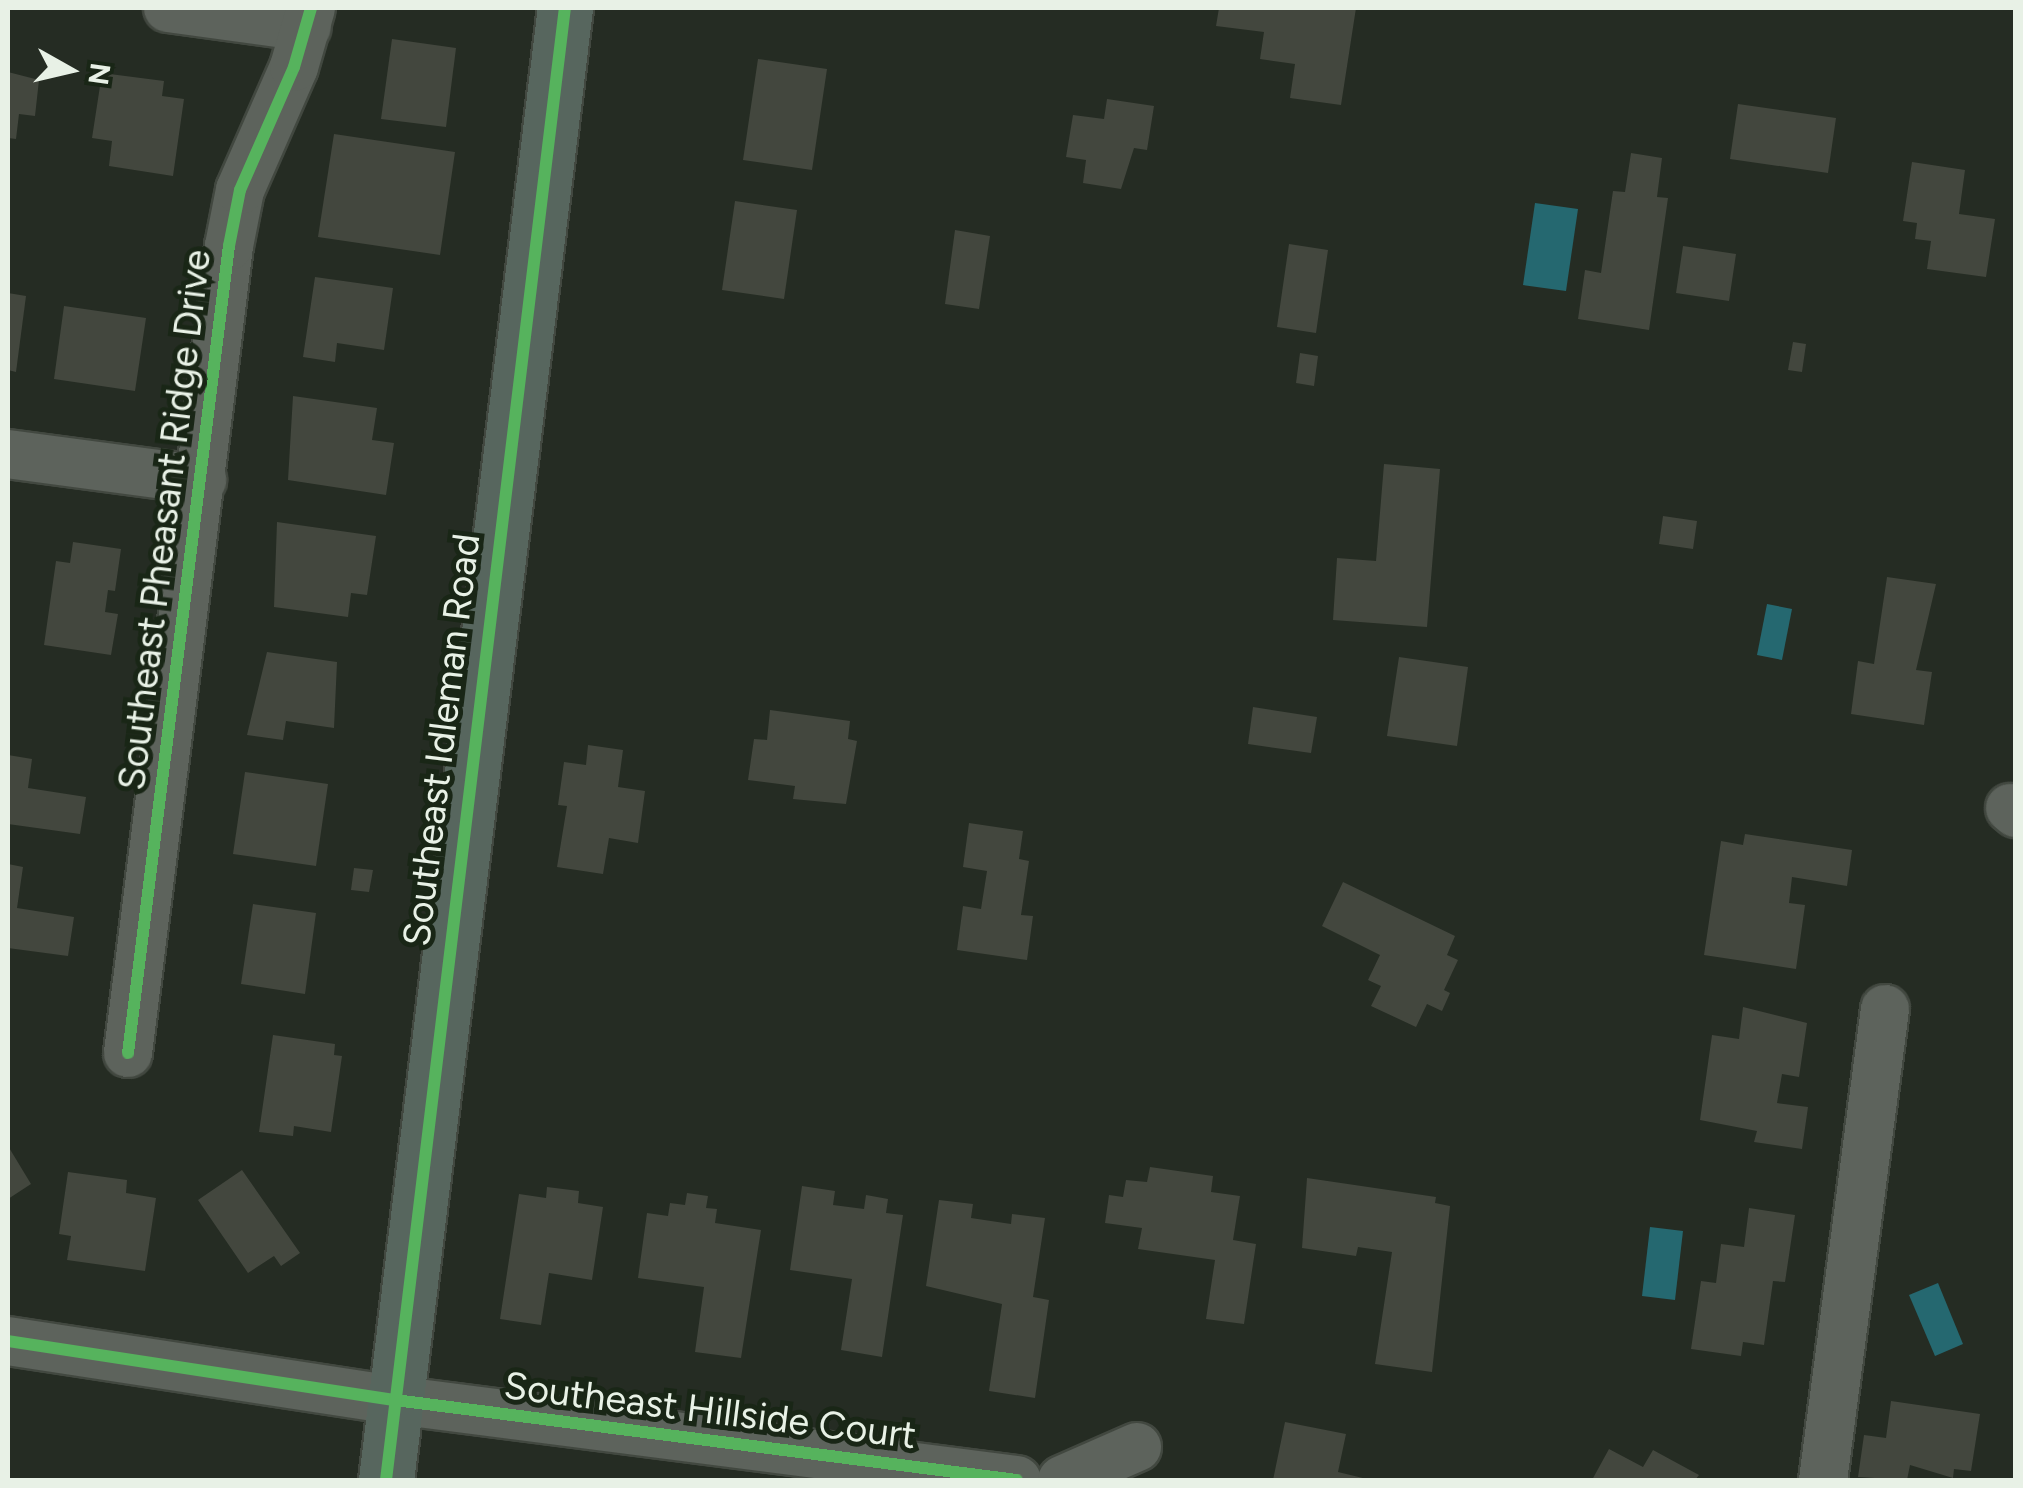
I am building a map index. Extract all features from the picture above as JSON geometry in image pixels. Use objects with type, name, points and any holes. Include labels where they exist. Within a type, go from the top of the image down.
[{"type":"main road","name":"Southeast Idleman Road","points":[[386,1480],[565,8]]},
{"type":"street","points":[[168,8],[309,17]]},
{"type":"street","name":"Southeast Pheasant Ridge Drive","points":[[128,1053],[240,190],[309,17]]},
{"type":"street","points":[[8,454],[202,480]]},
{"type":"street","points":[[1823,1480],[1886,1010]]},
{"type":"street","name":"Southeast Hillside Court","points":[[8,1341],[396,1400],[1017,1480]]},
{"type":"street","points":[[1062,1480],[1136,1447]]},
{"type":"water","points":[[1535,203],[1578,209],[1566,291],[1523,285]]},
{"type":"water","points":[[1767,604],[1792,609],[1782,660],[1757,655]]},
{"type":"water","points":[[1650,1227],[1683,1231],[1675,1300],[1642,1296]]},
{"type":"water","points":[[1938,1283],[1963,1344],[1935,1356],[1909,1295]]},
{"type":"building","points":[[1219,8],[1356,8],[1341,105],[1290,98],[1295,64],[1260,59],[1264,32],[1216,26]]},
{"type":"building","points":[[392,39],[456,48],[446,127],[381,119]]},
{"type":"building","points":[[758,59],[827,69],[812,170],[743,160]]},
{"type":"building","points":[[8,72],[39,80],[35,116],[19,114],[16,139],[8,138]]},
{"type":"building","points":[[102,73],[164,81],[162,96],[184,99],[173,176],[109,166],[112,141],[92,138]]},
{"type":"building","points":[[1107,99],[1154,106],[1147,150],[1134,148],[1121,189],[1083,183],[1086,160],[1066,157],[1073,115],[1104,119]]},
{"type":"building","points":[[1738,104],[1836,118],[1828,173],[1730,159]]},
{"type":"building","points":[[334,134],[455,152],[440,255],[318,237]]},
{"type":"building","points":[[1631,153],[1662,158],[1657,197],[1668,198],[1649,330],[1578,319],[1585,270],[1601,273],[1613,191],[1625,192]]},
{"type":"building","points":[[1912,162],[1965,170],[1959,214],[1995,219],[1986,277],[1927,269],[1931,241],[1915,239],[1917,223],[1903,221]]},
{"type":"building","points":[[735,201],[797,210],[784,299],[722,290]]},
{"type":"building","points":[[955,230],[990,236],[979,309],[945,304]]},
{"type":"building","points":[[1289,244],[1328,250],[1316,333],[1277,327]]},
{"type":"building","points":[[1683,246],[1736,254],[1729,301],[1676,293]]},
{"type":"building","points":[[315,277],[393,288],[384,350],[337,343],[335,362],[303,357]]},
{"type":"building","points":[[8,293],[26,296],[16,372],[8,370]]},
{"type":"building","points":[[64,306],[146,318],[135,391],[54,379]]},
{"type":"building","points":[[1793,342],[1806,344],[1802,372],[1788,370]]},
{"type":"building","points":[[1300,353],[1318,356],[1314,386],[1296,383]]},
{"type":"building","points":[[293,396],[377,408],[372,440],[394,443],[386,495],[288,480]]},
{"type":"building","points":[[1384,464],[1440,469],[1427,627],[1333,620],[1337,558],[1376,561]]},
{"type":"building","points":[[1663,516],[1697,521],[1693,549],[1659,544]]},
{"type":"building","points":[[277,522],[376,536],[367,595],[351,593],[348,617],[274,607]]},
{"type":"building","points":[[73,542],[121,549],[115,591],[108,590],[105,612],[118,614],[111,655],[44,645],[56,561],[70,563]]},
{"type":"building","points":[[1887,577],[1936,584],[1916,670],[1932,672],[1924,725],[1851,714],[1858,661],[1874,664]]},
{"type":"building","points":[[267,652],[337,662],[334,728],[286,721],[283,740],[247,735]]},
{"type":"building","points":[[1399,657],[1468,667],[1457,746],[1387,736]]},
{"type":"building","points":[[1253,707],[1317,717],[1311,753],[1248,744]]},
{"type":"building","points":[[770,710],[850,721],[848,739],[857,741],[846,804],[793,799],[795,786],[748,780],[754,739],[767,740]]},
{"type":"building","points":[[588,745],[623,750],[618,787],[645,791],[638,843],[609,838],[603,874],[557,867],[567,806],[558,805],[564,762],[586,765]]},
{"type":"building","points":[[8,755],[32,759],[28,788],[86,797],[80,834],[8,824]]},
{"type":"building","points":[[245,772],[328,784],[316,866],[233,854]]},
{"type":"building","points":[[969,823],[1023,831],[1019,859],[1029,861],[1021,915],[1033,916],[1027,960],[957,950],[963,906],[981,909],[987,871],[963,867]]},
{"type":"building","points":[[1745,834],[1852,850],[1847,886],[1792,877],[1789,903],[1805,905],[1796,969],[1704,955],[1721,841],[1743,845]]},
{"type":"building","points":[[8,864],[23,867],[17,908],[74,917],[68,956],[8,948]]},
{"type":"building","points":[[354,868],[373,870],[369,892],[351,890]]},
{"type":"building","points":[[1343,882],[1455,936],[1447,955],[1458,960],[1444,990],[1450,993],[1442,1011],[1427,1004],[1416,1027],[1371,1006],[1381,986],[1368,980],[1380,955],[1322,926]]},
{"type":"building","points":[[253,904],[316,913],[305,994],[241,984]]},
{"type":"building","points":[[1743,1007],[1807,1023],[1799,1077],[1782,1074],[1777,1103],[1808,1107],[1802,1149],[1754,1142],[1757,1131],[1700,1120],[1712,1035],[1739,1039]]},
{"type":"building","points":[[273,1035],[335,1044],[334,1055],[342,1056],[331,1132],[294,1126],[293,1136],[259,1132]]},
{"type":"building","points":[[8,1146],[31,1184],[8,1199]]},
{"type":"building","points":[[1150,1167],[1213,1176],[1211,1192],[1240,1196],[1233,1240],[1256,1244],[1244,1324],[1206,1319],[1215,1260],[1138,1249],[1142,1228],[1105,1223],[1109,1195],[1123,1197],[1126,1180],[1147,1182]]},
{"type":"building","points":[[242,1170],[300,1253],[281,1266],[274,1256],[248,1273],[198,1200]]},
{"type":"building","points":[[68,1172],[127,1180],[126,1193],[156,1198],[145,1271],[67,1260],[71,1236],[59,1234]]},
{"type":"building","points":[[1307,1178],[1436,1197],[1435,1203],[1450,1206],[1432,1372],[1375,1364],[1392,1252],[1358,1247],[1356,1256],[1302,1248]]},
{"type":"building","points":[[802,1186],[835,1191],[833,1205],[864,1209],[866,1195],[888,1199],[886,1213],[903,1215],[882,1357],[841,1350],[852,1279],[790,1270]]},
{"type":"building","points":[[547,1187],[579,1191],[578,1203],[603,1207],[592,1280],[549,1273],[541,1325],[500,1319],[519,1194],[546,1198]]},
{"type":"building","points":[[687,1193],[708,1196],[706,1208],[717,1209],[715,1223],[761,1230],[741,1358],[695,1352],[704,1287],[638,1278],[647,1213],[668,1216],[670,1203],[685,1205]]},
{"type":"building","points":[[939,1200],[973,1204],[971,1218],[1011,1224],[1012,1214],[1045,1218],[1033,1297],[1049,1300],[1035,1398],[989,1391],[1002,1304],[926,1286]]},
{"type":"building","points":[[1749,1208],[1795,1215],[1785,1282],[1773,1281],[1764,1345],[1743,1342],[1741,1356],[1691,1349],[1701,1281],[1716,1283],[1721,1244],[1744,1247]]},
{"type":"building","points":[[1891,1401],[1980,1414],[1971,1471],[1954,1469],[1953,1478],[1910,1465],[1907,1480],[1858,1477],[1864,1435],[1886,1438]]},
{"type":"building","points":[[1285,1422],[1346,1434],[1338,1472],[1371,1480],[1273,1480]]},
{"type":"building","points":[[1609,1449],[1643,1467],[1653,1450],[1699,1475],[1695,1480],[1592,1480]]},
{"type":"cycle path","points":[[128,1053],[229,246],[240,190],[294,67],[311,8]]},
{"type":"cycle path","points":[[386,1480],[565,8]]},
{"type":"cycle path","points":[[8,1341],[395,1400],[1017,1480]]}]
